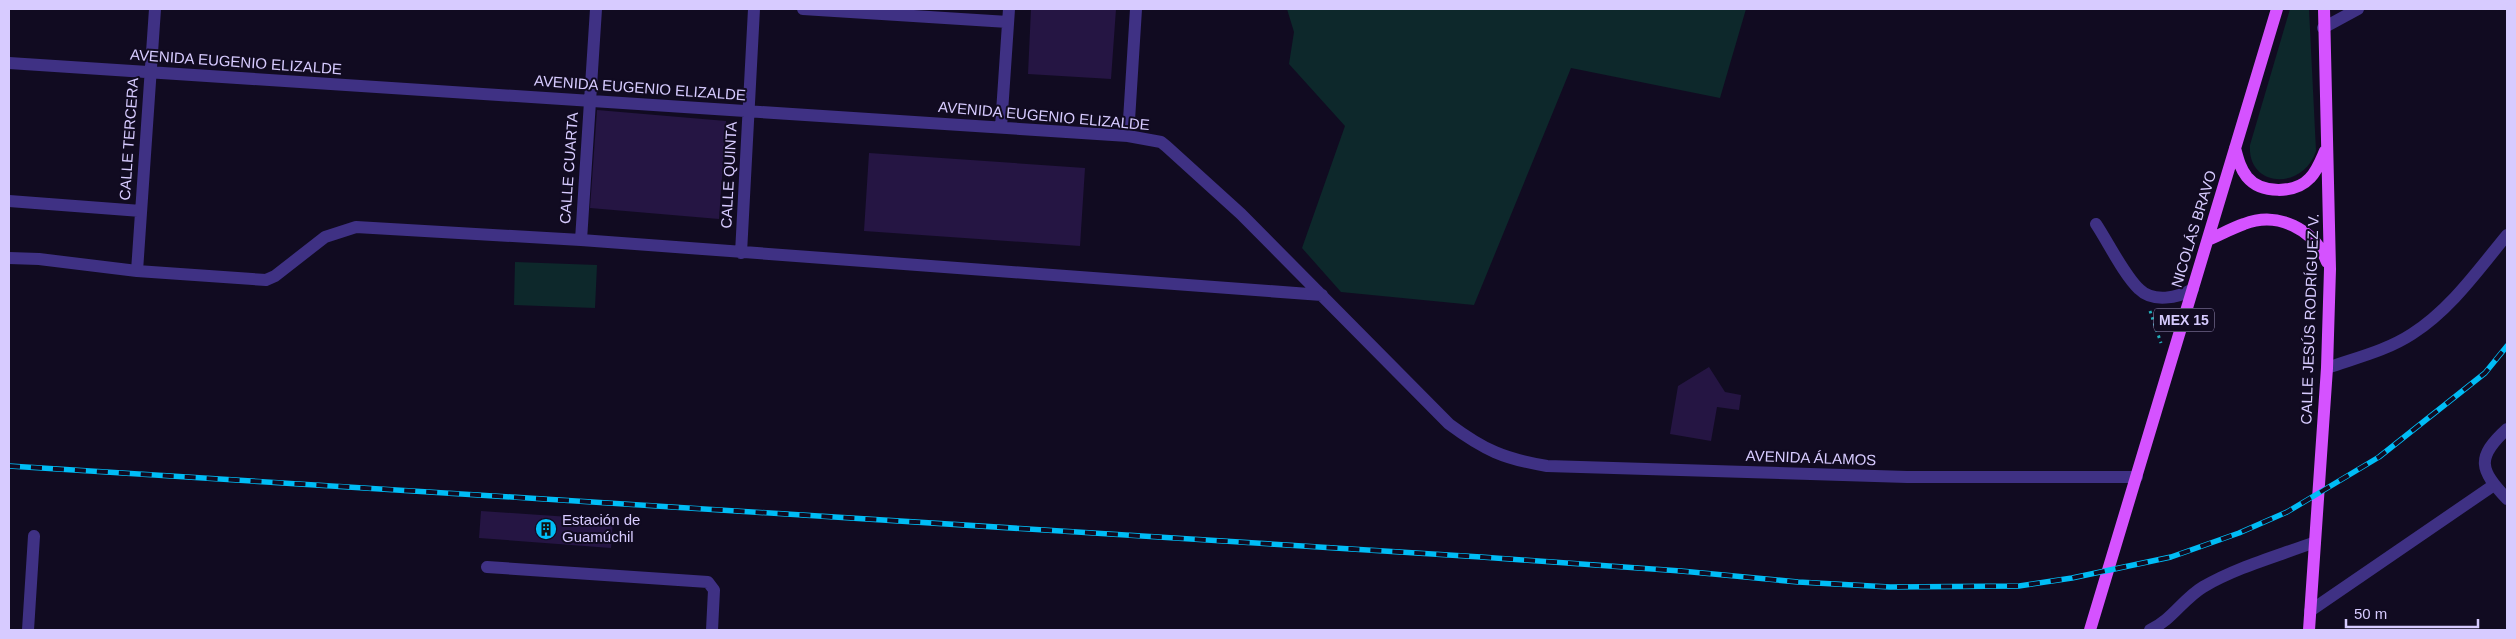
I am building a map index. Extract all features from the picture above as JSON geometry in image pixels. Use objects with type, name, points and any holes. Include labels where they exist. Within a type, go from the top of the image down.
[{"type":"main road","name":"NICOLÁS BRAVO","points":[[2090,630],[2277,9]]},
{"type":"main road","name":"CALLE JESÚS RODRÍGUEZ V.","points":[[2309,630],[2327,368],[2330,269],[2322,28],[2324,9]]},
{"type":"main road","points":[[2235,148],[2240,165],[2247,177],[2256,185],[2280,190],[2292,189],[2310,178],[2327,147]]},
{"type":"main road","points":[[2208,240],[2245,223],[2258,220],[2273,220],[2290,224],[2314,239],[2322,249],[2330,269]]},
{"type":"street","name":"CALLE TERCERA","points":[[137,271],[155,9]]},
{"type":"street","name":"CALLE CUARTA","points":[[581,240],[596,9]]},
{"type":"street","name":"CALLE QUINTA","points":[[741,253],[754,9]]},
{"type":"street","points":[[803,9],[1008,22]]},
{"type":"street","points":[[1001,128],[1009,9]]},
{"type":"street","points":[[1128,136],[1136,9]]},
{"type":"street","points":[[2322,28],[2358,9]]},
{"type":"street","name":"AVENIDA EUGENIO ELIZALDE","points":[[9,63],[1128,136],[1161,142],[1241,214],[1322,295]]},
{"type":"street","points":[[9,201],[140,211]]},
{"type":"street","points":[[2096,224],[2140,290],[2159,298],[2181,297],[2193,289]]},
{"type":"street","points":[[9,258],[38,259],[137,271],[266,280],[275,276],[325,237],[356,227],[581,240],[1322,295]]},
{"type":"street","points":[[2327,368],[2393,344],[2434,319],[2456,296],[2507,234]]},
{"type":"street","name":"AVENIDA ÁLAMOS","points":[[1322,295],[1449,424],[1486,450],[1516,461],[1547,466],[1907,477],[2137,477]]},
{"type":"street","points":[[2507,429],[2486,455],[2484,464],[2486,472],[2494,485],[2507,499]]},
{"type":"street","points":[[2310,611],[2494,485]]},
{"type":"street","points":[[28,630],[34,536]]},
{"type":"street","points":[[2150,630],[2167,621],[2202,588],[2230,574],[2315,542]]},
{"type":"street","points":[[487,567],[708,582],[714,590],[712,630]]},
{"type":"path","points":[[2140,290],[2154,320],[2163,347]]},
{"type":"green space","points":[[1287,9],[1746,9],[1720,98],[1571,68],[1474,305],[1341,292],[1302,248],[1345,126],[1289,64],[1294,32]]},
{"type":"green space","points":[[2290,9],[2309,9],[2316,151],[2309,164],[2300,173],[2289,178],[2277,179],[2266,176],[2257,170],[2251,159],[2250,145]]},
{"type":"green space","points":[[515,262],[597,265],[595,308],[514,305]]},
{"type":"building","points":[[1031,9],[1116,9],[1111,79],[1028,74]]},
{"type":"building","points":[[597,110],[726,121],[719,219],[590,208]]},
{"type":"building","points":[[869,153],[1085,168],[1080,246],[864,231]]},
{"type":"building","points":[[1709,367],[1725,392],[1741,395],[1739,410],[1717,407],[1711,441],[1670,434],[1678,386]]},
{"type":"building","name":"Estación de Guamúchil","points":[[481,511],[613,520],[611,548],[479,538]]},
{"type":"railway","points":[[9,466],[1481,557],[1681,571],[1798,582],[1890,587],[2019,586],[2072,578],[2171,557],[2239,533],[2287,512],[2379,457],[2485,373],[2507,346]]},
{"type":"place","name":"Estación de Guamúchil","points":[[546,529]]}]
